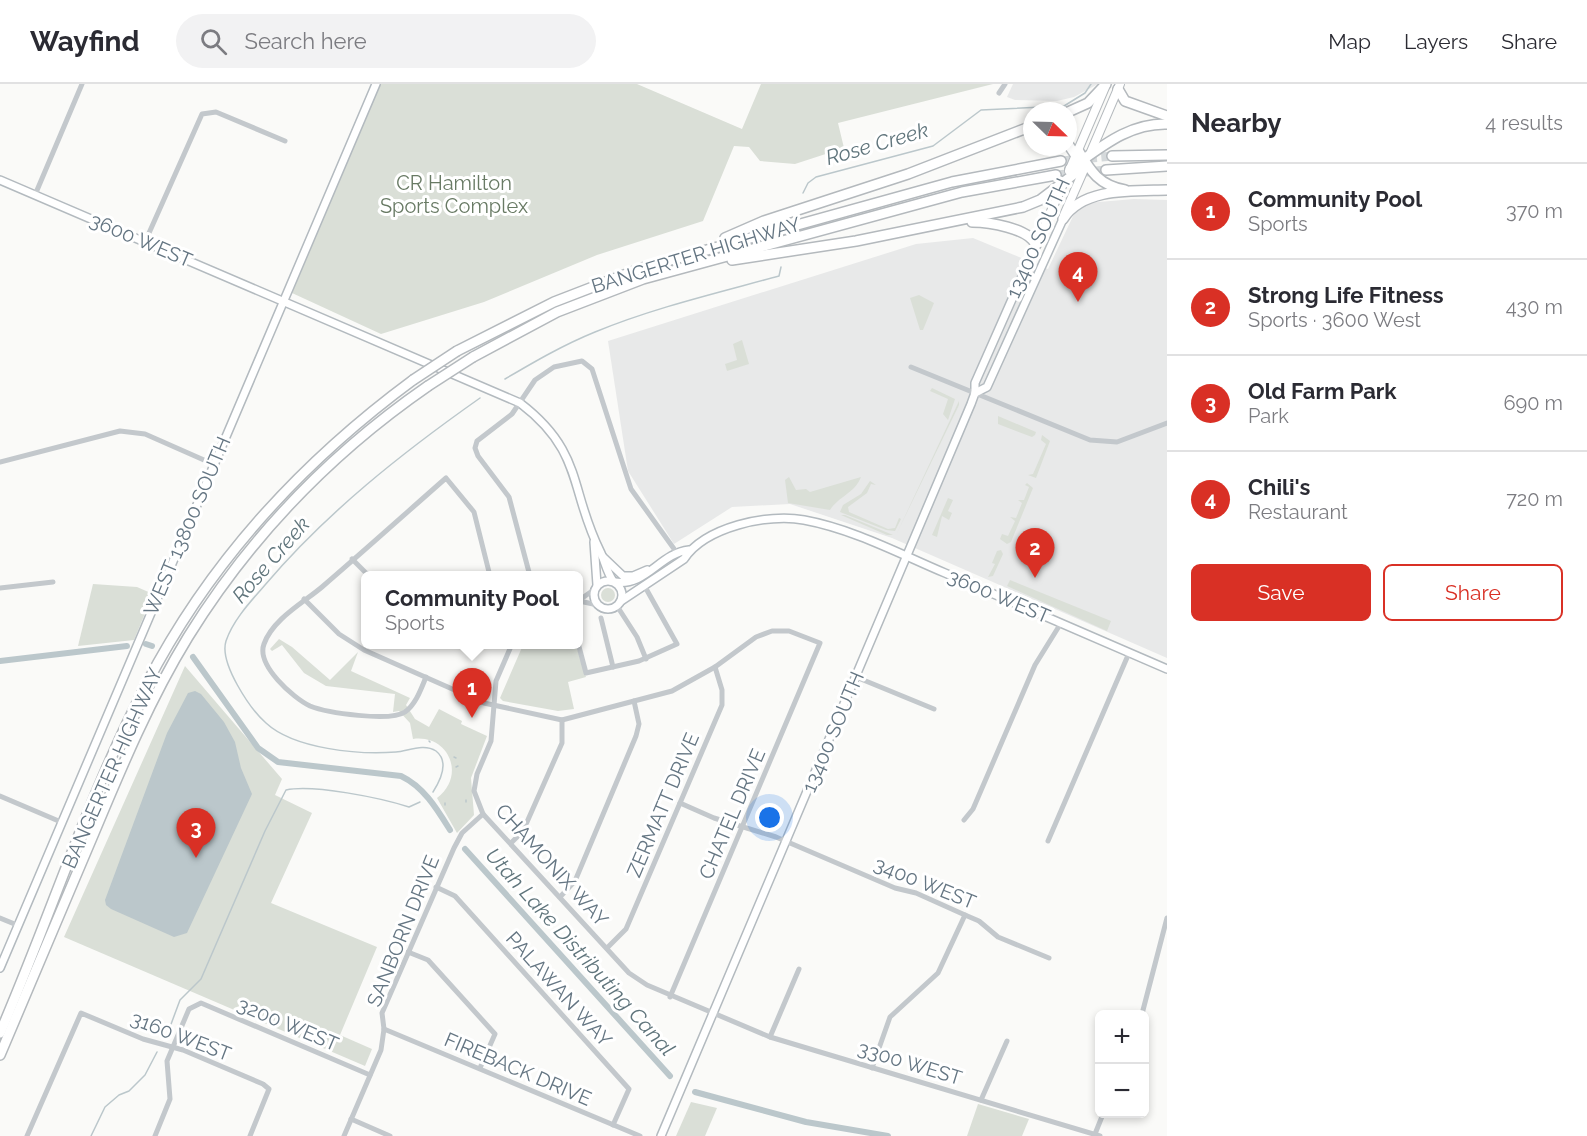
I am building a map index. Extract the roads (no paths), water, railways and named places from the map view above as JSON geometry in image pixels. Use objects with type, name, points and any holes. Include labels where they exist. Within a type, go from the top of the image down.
[{"type":"highway","points":[[1077,108],[1088,103],[1106,84]]},
{"type":"highway","points":[[1119,87],[1125,101],[1167,117]]},
{"type":"highway","points":[[1070,169],[1129,130],[1148,124],[1167,124]]},
{"type":"highway","points":[[696,251],[764,221],[908,174],[1023,130]]},
{"type":"highway","points":[[1011,135],[1023,133]]},
{"type":"highway","points":[[1077,154],[1094,176],[1104,184],[1139,191]]},
{"type":"highway","points":[[1112,156],[1167,155]]},
{"type":"highway","name":"BANGERTER HIGHWAY","points":[[0,1033],[120,739],[146,685],[178,628],[227,556],[283,492],[340,437],[413,380],[458,351],[578,291],[696,251],[974,176],[1061,161]]},
{"type":"highway","points":[[668,271],[837,244],[1029,205],[1064,182],[1083,161]]},
{"type":"highway","points":[[1106,170],[1167,166]]},
{"type":"highway","name":"BANGERTER HIGHWAY","points":[[0,1055],[141,723],[199,620],[246,554],[309,484],[367,431],[472,357],[537,321],[577,303],[668,271],[962,192],[1056,175]]},
{"type":"highway","points":[[1063,219],[1073,207],[1087,199],[1139,191],[1167,190]]},
{"type":"highway","points":[[948,222],[980,222],[1000,225],[1031,237],[1035,245]]},
{"type":"main road","name":"13400 SOUTH","points":[[1063,219],[1106,84]]},
{"type":"main road","name":"13400 SOUTH","points":[[1083,161],[1119,87]]},
{"type":"main road","name":"13400 SOUTH","points":[[1035,245],[1070,169]]},
{"type":"street","points":[[35,195],[82,84]]},
{"type":"street","name":"WEST 13800 SOUTH","points":[[0,968],[376,84]]},
{"type":"street","points":[[999,93],[1005,84]]},
{"type":"street","points":[[145,242],[199,117],[212,111],[285,141]]},
{"type":"street","name":"3600 WEST","points":[[0,180],[520,403],[545,424],[566,454],[578,482],[594,542]]},
{"type":"street","name":"13400 SOUTH","points":[[975,393],[987,387],[1063,219]]},
{"type":"street","name":"13400 SOUTH","points":[[661,1136],[856,677],[975,393],[975,383],[1035,245]]},
{"type":"street","points":[[529,571],[509,497],[478,456],[475,448],[477,441],[512,414],[535,380],[548,370],[580,361],[590,366],[631,489],[677,553]]},
{"type":"street","points":[[911,367],[1090,440],[1117,442],[1167,423]]},
{"type":"street","points":[[0,462],[120,431],[145,434],[213,464]]},
{"type":"street","points":[[426,677],[416,699],[407,710],[392,717],[312,707],[296,698],[269,669],[263,654],[263,645],[294,607],[446,478],[474,512],[489,571]]},
{"type":"street","name":"3600 WEST","points":[[690,550],[728,528],[759,519],[803,519],[830,526],[906,556],[1167,669]]},
{"type":"street","points":[[594,542],[606,571],[621,588],[619,603],[646,659]]},
{"type":"street","points":[[594,542],[596,587],[594,600],[598,605]]},
{"type":"street","points":[[583,598],[596,587],[614,581],[637,580],[677,553],[690,550]]},
{"type":"street","points":[[583,602],[606,609],[619,603],[684,559],[690,550]]},
{"type":"street","points":[[601,555],[618,574],[627,577],[662,562]]},
{"type":"street","points":[[352,559],[364,571]]},
{"type":"street","points":[[0,588],[53,582]]},
{"type":"street","points":[[580,649],[586,673],[646,659],[676,644],[644,585]]},
{"type":"street","points":[[304,599],[353,645],[361,649]]},
{"type":"street","points":[[601,618],[613,667]]},
{"type":"street","points":[[964,820],[973,809],[1035,665],[1061,623]]},
{"type":"street","name":"CHATEL DRIVE","points":[[670,997],[820,643],[789,631],[772,631],[756,637],[715,667]]},
{"type":"street","points":[[362,649],[492,706],[562,720],[672,691],[715,667]]},
{"type":"street","name":"CHAMONIX WAY","points":[[508,649],[496,681],[492,706],[491,741],[477,774],[474,791],[483,814],[629,973],[670,997],[713,1014]]},
{"type":"street","points":[[1048,841],[1129,653]]},
{"type":"street","name":"ZERMATT DRIVE","points":[[607,948],[626,929],[722,705],[722,690],[715,667]]},
{"type":"street","points":[[856,677],[934,710]]},
{"type":"street","points":[[560,897],[575,881],[636,736],[639,723],[634,701]]},
{"type":"street","points":[[511,843],[523,831],[562,743],[562,720]]},
{"type":"street","points":[[0,796],[61,822]]},
{"type":"street","name":"3400 WEST","points":[[680,803],[786,841],[965,915],[979,921],[998,937],[1049,958]]},
{"type":"street","name":"SANBORN DRIVE","points":[[344,1136],[381,1050],[384,1029],[382,1013],[436,887],[462,833],[483,814]]},
{"type":"street","name":"PALAWAN WAY","points":[[436,887],[455,896],[629,1089],[613,1125]]},
{"type":"street","points":[[872,1068],[890,1017],[938,973],[965,915]]},
{"type":"street","points":[[0,918],[17,925]]},
{"type":"street","points":[[1143,1010],[1167,918]]},
{"type":"street","points":[[408,952],[428,960],[495,1034],[480,1068]]},
{"type":"street","points":[[770,1037],[799,969]]},
{"type":"street","name":"3200 WEST","points":[[172,1047],[193,1005],[201,1003],[370,1075]]},
{"type":"street","name":"3160 WEST","points":[[27,1136],[81,1013],[263,1084],[269,1089],[250,1136]]},
{"type":"street","name":"3300 WEST","points":[[713,1014],[770,1037],[1098,1135]]},
{"type":"street","name":"FIREBACK DRIVE","points":[[384,1029],[639,1136]]},
{"type":"street","points":[[981,1100],[1007,1041]]},
{"type":"street","points":[[155,1136],[170,1099],[166,1071],[172,1047]]},
{"type":"street","points":[[1098,1135],[1102,1118]]},
{"type":"street","points":[[351,1119],[390,1136]]},
{"type":"waterway","name":"Rose Creek","points":[[803,193],[808,183],[816,177],[933,146],[981,110],[1064,106],[1085,93],[1091,84]]},
{"type":"waterway","name":"Rose Creek","points":[[505,379],[560,348],[617,323],[662,308],[779,276],[781,267]]},
{"type":"waterway","name":"Rose Creek","points":[[433,792],[441,777],[443,766],[440,755],[431,749],[381,753],[346,751],[310,744],[278,732],[259,716],[237,685],[227,661],[226,641],[248,604],[289,558],[340,508],[394,462],[480,398]]},
{"type":"waterway","name":"Utah Lake Distributing Canal","points":[[146,644],[152,646]]},
{"type":"waterway","name":"Utah Lake Distributing Canal","points":[[0,661],[127,646]]},
{"type":"waterway","name":"Utah Lake Distributing Canal","points":[[193,657],[258,748],[278,762],[401,776],[423,792],[450,830]]},
{"type":"waterway","name":"Rose Creek","points":[[167,1035],[180,1000],[201,979],[265,831],[286,790],[329,790],[409,807],[420,802]]},
{"type":"waterway","name":"Utah Lake Distributing Canal","points":[[465,849],[670,1076]]},
{"type":"waterway","name":"Rose Creek","points":[[91,1136],[105,1107],[119,1095],[129,1091],[145,1075],[157,1052]]},
{"type":"waterway","name":"Utah Lake Distributing Canal","points":[[695,1092],[806,1122],[888,1136]]},
{"type":"tunnel","points":[[1061,161],[1112,156]]},
{"type":"tunnel","points":[[1056,175],[1106,170]]},
{"type":"place","name":"Chili's","points":[[1078,302]]},
{"type":"place","name":"Strong Life Fitness","points":[[1035,578]]},
{"type":"place","name":"Community Pool","points":[[472,718]]},
{"type":"place","name":"Old Farm Park","points":[[196,858]]},
{"type":"park label","name":"CR Hamilton Sports Complex","points":[[454,194]]}]
